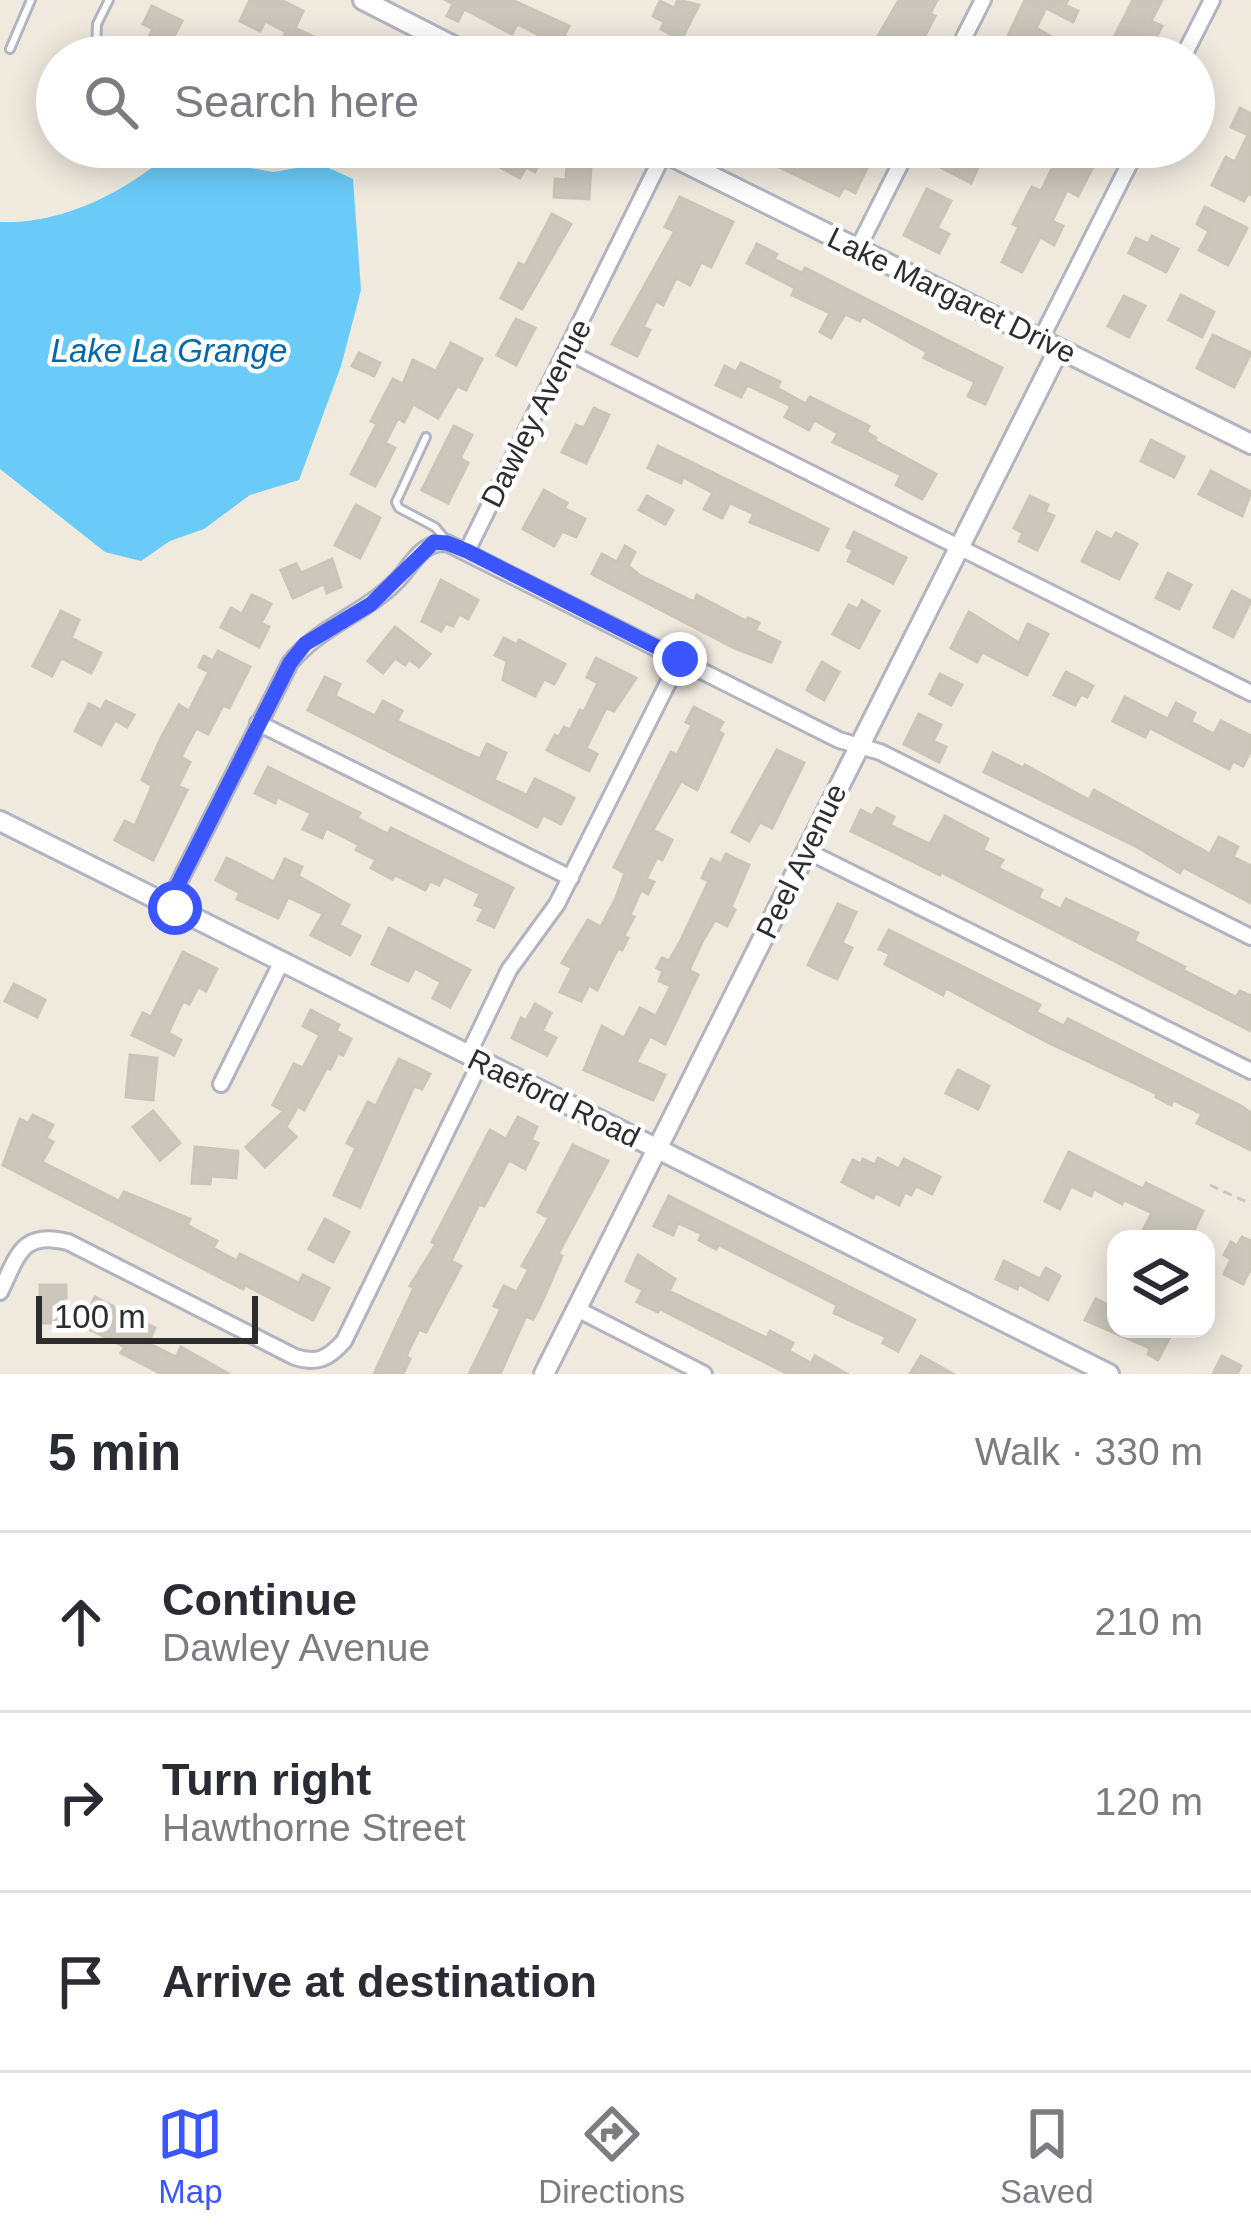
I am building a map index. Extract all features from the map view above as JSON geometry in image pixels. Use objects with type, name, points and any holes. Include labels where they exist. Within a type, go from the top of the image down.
[{"type":"street","points":[[363,0],[434,36]]},
{"type":"street","points":[[965,36],[983,0]]},
{"type":"street","points":[[1194,36],[1212,0]]},
{"type":"street","name":"Dawley Avenue","points":[[467,551],[568,352],[650,168]]},
{"type":"street","name":"Lake Margaret Drive","points":[[695,168],[1251,444]]},
{"type":"street","points":[[858,248],[898,168]]},
{"type":"street","points":[[1040,339],[1127,168]]},
{"type":"street","name":"Peel Avenue","points":[[544,1374],[1059,349]]},
{"type":"street","points":[[568,352],[1251,693]]},
{"type":"street","points":[[168,904],[290,663],[305,644],[371,604],[434,542],[467,551],[838,740],[880,752],[1251,937]]},
{"type":"street","points":[[0,1292],[18,1256],[35,1237],[68,1242],[295,1357],[322,1360],[344,1341],[474,1058],[509,970],[571,878],[680,659]]},
{"type":"street","points":[[258,722],[571,878]]},
{"type":"street","name":"Raeford Road","points":[[0,821],[1085,1369],[1109,1374]]},
{"type":"street","points":[[807,850],[1251,1071]]},
{"type":"street","points":[[221,1084],[281,963]]},
{"type":"street","points":[[577,1309],[704,1374]]},
{"type":"lane","points":[[10,49],[31,0]]},
{"type":"lane","points":[[97,36],[109,0]]},
{"type":"lane","points":[[425,437],[396,502],[441,532],[447,543]]},
{"type":"path","points":[[1210,1185],[1251,1204]]},
{"type":"water","name":"Lake La Grange","points":[[152,168],[273,172],[329,168],[353,179],[361,290],[341,366],[299,480],[250,495],[204,529],[170,541],[141,561],[105,552],[0,469],[0,222],[50,217],[113,192]]},
{"type":"building","points":[[250,0],[281,0],[303,11],[295,28],[312,36],[284,36],[286,32],[265,21],[260,31],[240,21]]},
{"type":"building","points":[[446,0],[512,0],[569,26],[564,36],[541,36],[517,24],[512,34],[464,9],[458,21],[447,16],[453,4]]},
{"type":"building","points":[[678,0],[699,5],[683,36],[661,29],[664,22],[653,16],[660,1],[674,8]]},
{"type":"building","points":[[899,0],[937,0],[925,36],[878,36]]},
{"type":"building","points":[[1025,0],[1068,0],[1065,5],[1078,11],[1073,22],[1046,8],[1036,28],[1050,36],[1008,36]]},
{"type":"building","points":[[1133,0],[1162,0],[1151,21],[1162,26],[1157,36],[1115,36]]},
{"type":"building","points":[[152,6],[182,21],[174,36],[149,36],[153,29],[143,24]]},
{"type":"building","points":[[1240,108],[1251,114],[1251,195],[1244,201],[1212,185],[1226,157],[1235,162],[1248,135],[1231,127]]},
{"type":"building","points":[[501,168],[525,168],[520,178]]},
{"type":"building","points":[[567,168],[591,168],[589,199],[554,197],[555,179],[566,180]]},
{"type":"building","points":[[781,168],[867,168],[855,193],[844,187],[839,196]]},
{"type":"building","points":[[942,168],[978,168],[971,183]]},
{"type":"building","points":[[1052,168],[1092,168],[1078,196],[1067,190],[1052,221],[1063,226],[1054,245],[1040,237],[1022,272],[1002,262],[1019,227],[1013,224],[1032,187],[1041,191]]},
{"type":"building","points":[[927,189],[951,201],[937,228],[949,234],[939,253],[904,235]]},
{"type":"building","points":[[680,197],[733,222],[711,267],[701,262],[690,285],[676,278],[663,305],[656,301],[643,327],[650,330],[637,356],[612,344],[675,231],[665,227]]},
{"type":"building","points":[[1205,207],[1247,228],[1228,265],[1199,250],[1209,231],[1197,224]]},
{"type":"building","points":[[552,214],[571,224],[522,309],[501,298],[519,263],[525,266]]},
{"type":"building","points":[[1152,236],[1178,249],[1166,272],[1129,253],[1136,238],[1148,244]]},
{"type":"building","points":[[757,244],[777,254],[774,259],[802,273],[805,268],[1002,368],[985,404],[968,396],[975,382],[924,358],[927,352],[862,316],[860,321],[845,314],[831,338],[820,332],[830,313],[792,295],[795,288],[747,263]]},
{"type":"building","points":[[1181,295],[1214,312],[1202,337],[1169,320]]},
{"type":"building","points":[[1124,296],[1145,306],[1129,337],[1108,326]]},
{"type":"building","points":[[516,319],[535,328],[516,365],[497,355]]},
{"type":"building","points":[[1213,335],[1251,353],[1234,387],[1197,368]]},
{"type":"building","points":[[451,343],[482,359],[466,390],[457,386],[438,418],[413,404],[404,422],[398,418],[385,443],[395,448],[375,486],[351,474],[393,379],[403,384],[413,360],[436,371]]},
{"type":"building","points":[[359,353],[380,363],[374,376],[352,366]]},
{"type":"building","points":[[741,363],[780,382],[777,388],[806,404],[810,397],[869,426],[866,432],[875,441],[936,474],[922,499],[896,485],[901,475],[833,442],[838,433],[814,420],[809,430],[785,417],[791,406],[747,385],[741,397],[716,385],[725,366],[736,372]]},
{"type":"building","points":[[594,408],[609,415],[586,463],[562,452],[576,425],[584,428]]},
{"type":"building","points":[[454,426],[472,435],[460,458],[468,463],[448,503],[422,490]]},
{"type":"building","points":[[1151,440],[1184,457],[1174,477],[1141,461]]},
{"type":"building","points":[[658,446],[828,529],[818,550],[750,522],[754,514],[730,503],[722,518],[704,509],[713,493],[683,477],[681,483],[648,468]]},
{"type":"building","points":[[1211,471],[1251,492],[1242,516],[1199,494]]},
{"type":"building","points":[[544,490],[585,519],[576,537],[562,531],[554,546],[523,529]]},
{"type":"building","points":[[647,496],[673,510],[665,524],[639,510]]},
{"type":"building","points":[[1030,496],[1048,505],[1045,512],[1054,516],[1037,550],[1019,541],[1023,533],[1014,528]]},
{"type":"building","points":[[356,505],[380,518],[360,558],[335,545]]},
{"type":"building","points":[[854,532],[906,558],[893,583],[848,561],[853,550],[847,547]]},
{"type":"building","points":[[1097,532],[1112,540],[1116,533],[1137,544],[1119,579],[1082,561]]},
{"type":"building","points":[[625,546],[635,552],[628,566],[639,575],[694,602],[697,595],[759,623],[755,630],[780,642],[771,662],[734,648],[592,574],[602,554],[617,562]]},
{"type":"building","points":[[332,559],[341,587],[327,593],[324,584],[293,598],[281,570],[296,564],[301,573]]},
{"type":"building","points":[[1168,573],[1191,585],[1179,609],[1156,598]]},
{"type":"building","points":[[441,580],[478,600],[468,619],[459,614],[453,626],[446,623],[441,631],[422,621]]},
{"type":"building","points":[[1232,591],[1251,601],[1233,637],[1214,627]]},
{"type":"building","points":[[252,595],[271,604],[261,623],[269,627],[259,647],[221,627],[231,608],[242,614]]},
{"type":"building","points":[[862,601],[879,611],[859,648],[833,634],[849,605],[858,609]]},
{"type":"building","points":[[61,611],[79,620],[71,638],[101,653],[91,673],[61,658],[52,676],[33,666]]},
{"type":"building","points":[[969,612],[1019,643],[1028,624],[1048,634],[1027,675],[982,652],[977,662],[951,648]]},
{"type":"building","points":[[395,627],[430,654],[419,667],[409,659],[405,665],[395,658],[383,673],[368,661]]},
{"type":"building","points":[[504,638],[517,645],[519,640],[565,664],[554,684],[544,679],[535,696],[503,680],[507,661],[495,655]]},
{"type":"building","points":[[218,651],[250,667],[229,708],[223,705],[208,734],[196,728],[181,757],[190,762],[178,786],[187,790],[153,860],[115,840],[125,821],[135,826],[152,786],[142,780],[161,738],[179,705],[189,711],[209,672],[199,667],[204,656],[213,661]]},
{"type":"building","points":[[596,658],[636,678],[614,711],[606,708],[586,748],[597,754],[589,771],[547,750],[555,735],[559,737],[564,727],[570,730],[580,710],[584,712],[598,683],[587,677]]},
{"type":"building","points":[[822,662],[839,672],[824,700],[807,690]]},
{"type":"building","points":[[1066,672],[1093,686],[1075,705],[1054,695]]},
{"type":"building","points":[[940,674],[962,685],[951,705],[930,694]]},
{"type":"building","points":[[325,677],[340,684],[335,696],[375,716],[383,701],[402,711],[397,721],[480,759],[487,744],[506,753],[494,780],[527,795],[535,779],[574,798],[561,824],[543,815],[537,827],[308,710]]},
{"type":"building","points":[[1125,697],[1168,719],[1176,703],[1195,713],[1191,722],[1214,734],[1221,721],[1251,736],[1251,750],[1243,766],[1233,761],[1229,769],[1150,728],[1145,737],[1113,721]]},
{"type":"building","points":[[106,701],[134,715],[127,727],[115,720],[101,745],[75,731],[89,704],[101,710]]},
{"type":"building","points":[[694,707],[723,722],[718,731],[723,734],[697,790],[681,781],[653,830],[672,840],[646,879],[654,882],[648,894],[641,890],[622,950],[618,948],[597,990],[589,985],[581,1001],[560,992],[572,968],[562,963],[588,920],[601,927],[616,898],[625,873],[614,867],[671,752],[677,755],[692,725],[686,722]]},
{"type":"building","points":[[919,714],[941,725],[933,741],[946,747],[939,762],[904,744]]},
{"type":"building","points":[[777,750],[804,763],[772,828],[760,822],[749,841],[732,832]]},
{"type":"building","points":[[993,753],[1089,800],[1094,790],[1210,854],[1219,837],[1238,847],[1233,857],[1251,866],[1251,903],[1183,867],[1180,873],[984,772]]},
{"type":"building","points":[[268,767],[360,813],[357,818],[388,834],[391,828],[513,888],[494,927],[478,920],[484,909],[475,905],[480,894],[444,876],[439,885],[430,881],[425,890],[395,875],[392,879],[371,868],[376,860],[356,850],[359,845],[326,828],[322,838],[303,829],[311,813],[277,797],[275,803],[255,793]]},
{"type":"building","points":[[877,808],[894,817],[890,825],[930,844],[945,816],[988,839],[983,850],[1003,860],[998,868],[1042,890],[1038,898],[1061,909],[1066,899],[1138,933],[1134,941],[1185,967],[1183,970],[1236,997],[1240,991],[1251,996],[1251,1031],[851,831],[861,810],[872,816]]},
{"type":"building","points":[[726,854],[749,865],[731,907],[735,910],[727,926],[715,920],[702,942],[689,970],[698,975],[665,1044],[650,1036],[636,1062],[665,1075],[653,1100],[584,1070],[602,1026],[624,1038],[640,1008],[656,1016],[671,986],[659,981],[663,971],[657,968],[662,958],[669,961],[680,942],[709,881],[702,878],[711,859],[721,864]]},
{"type":"building","points":[[227,858],[274,882],[285,859],[302,867],[298,876],[349,905],[339,925],[360,936],[350,955],[311,935],[323,914],[288,897],[278,918],[237,899],[240,893],[216,880]]},
{"type":"building","points":[[838,904],[856,912],[842,943],[852,948],[837,979],[808,965]]},
{"type":"building","points":[[389,928],[470,970],[450,1007],[433,998],[441,982],[415,968],[408,981],[372,964]]},
{"type":"building","points":[[889,930],[1040,1005],[1036,1012],[1064,1026],[1068,1019],[1241,1106],[1251,1113],[1251,1150],[1197,1123],[1202,1114],[1173,1100],[1171,1105],[946,988],[943,995],[885,964],[890,954],[879,949]]},
{"type":"building","points":[[183,952],[217,969],[206,991],[198,987],[189,1004],[183,1001],[168,1033],[181,1040],[174,1055],[132,1035],[143,1013],[151,1017]]},
{"type":"building","points":[[14,984],[45,1000],[37,1017],[5,1001]]},
{"type":"building","points":[[535,1004],[551,1013],[542,1031],[556,1038],[547,1055],[512,1038],[521,1018],[526,1021]]},
{"type":"building","points":[[311,1010],[339,1025],[336,1031],[351,1039],[343,1055],[338,1053],[327,1067],[304,1110],[298,1106],[286,1127],[296,1137],[265,1167],[246,1147],[284,1111],[273,1105],[294,1064],[303,1068],[320,1035],[303,1026]]},
{"type":"building","points":[[130,1055],[157,1058],[153,1100],[126,1097]]},
{"type":"building","points":[[399,1059],[430,1074],[422,1089],[414,1086],[360,1207],[334,1195],[356,1148],[347,1143],[368,1102],[376,1106]]},
{"type":"building","points":[[958,1070],[989,1086],[978,1109],[946,1093]]},
{"type":"building","points":[[153,1111],[180,1143],[160,1160],[133,1127]]},
{"type":"building","points":[[33,1115],[53,1125],[46,1138],[53,1142],[42,1162],[119,1201],[124,1192],[190,1219],[187,1225],[217,1241],[213,1248],[237,1261],[240,1254],[299,1283],[303,1275],[329,1288],[313,1320],[3,1165],[20,1119],[28,1123]]},
{"type":"building","points":[[518,1117],[537,1127],[531,1140],[538,1143],[525,1169],[509,1160],[484,1206],[479,1204],[451,1261],[461,1266],[426,1332],[419,1329],[403,1374],[374,1374],[414,1288],[410,1286],[436,1244],[432,1242],[490,1130],[506,1139]]},
{"type":"building","points":[[573,1145],[608,1161],[558,1254],[562,1256],[541,1304],[533,1319],[526,1316],[500,1374],[469,1374],[501,1309],[494,1306],[504,1286],[517,1292],[529,1269],[522,1266],[549,1218],[538,1212]]},
{"type":"building","points":[[195,1147],[238,1151],[236,1178],[211,1176],[210,1184],[192,1183]]},
{"type":"building","points":[[1069,1152],[1143,1189],[1146,1183],[1203,1211],[1194,1230],[1143,1230],[1152,1213],[1094,1189],[1091,1196],[1071,1186],[1060,1209],[1045,1201]]},
{"type":"building","points":[[878,1158],[899,1169],[904,1159],[940,1177],[932,1194],[916,1186],[911,1195],[905,1192],[899,1205],[842,1182],[853,1160],[875,1165]]},
{"type":"building","points":[[669,1196],[915,1320],[898,1351],[883,1343],[886,1337],[834,1313],[837,1305],[719,1245],[716,1249],[699,1240],[702,1234],[678,1223],[673,1235],[654,1226]]},
{"type":"building","points":[[325,1219],[349,1232],[333,1262],[309,1249]]},
{"type":"building","points":[[1242,1237],[1251,1241],[1251,1268],[1243,1284],[1224,1274],[1231,1259],[1224,1255],[1231,1242],[1237,1246]]},
{"type":"building","points":[[638,1255],[675,1279],[669,1291],[767,1338],[770,1331],[793,1343],[789,1351],[811,1363],[815,1356],[847,1374],[788,1374],[637,1302],[643,1290],[626,1281]]},
{"type":"building","points":[[1004,1261],[1040,1279],[1046,1268],[1060,1276],[1048,1300],[1019,1284],[1017,1289],[996,1279]]},
{"type":"building","points":[[40,1285],[66,1285],[66,1323],[40,1323]]},
{"type":"building","points":[[95,1297],[155,1328],[148,1343],[176,1357],[181,1347],[229,1374],[162,1374],[121,1353],[125,1347],[81,1325]]},
{"type":"building","points":[[1096,1299],[1107,1304],[1107,1329],[1085,1320]]},
{"type":"building","points":[[1127,1338],[1169,1338],[1158,1360],[1148,1354],[1150,1348]]},
{"type":"building","points":[[921,1356],[953,1374],[910,1374]]},
{"type":"building","points":[[1222,1356],[1241,1366],[1237,1374],[1213,1374]]},
{"type":"route","points":[[175,908],[168,904],[290,663],[305,644],[371,604],[434,542],[467,551],[680,659]]}]
